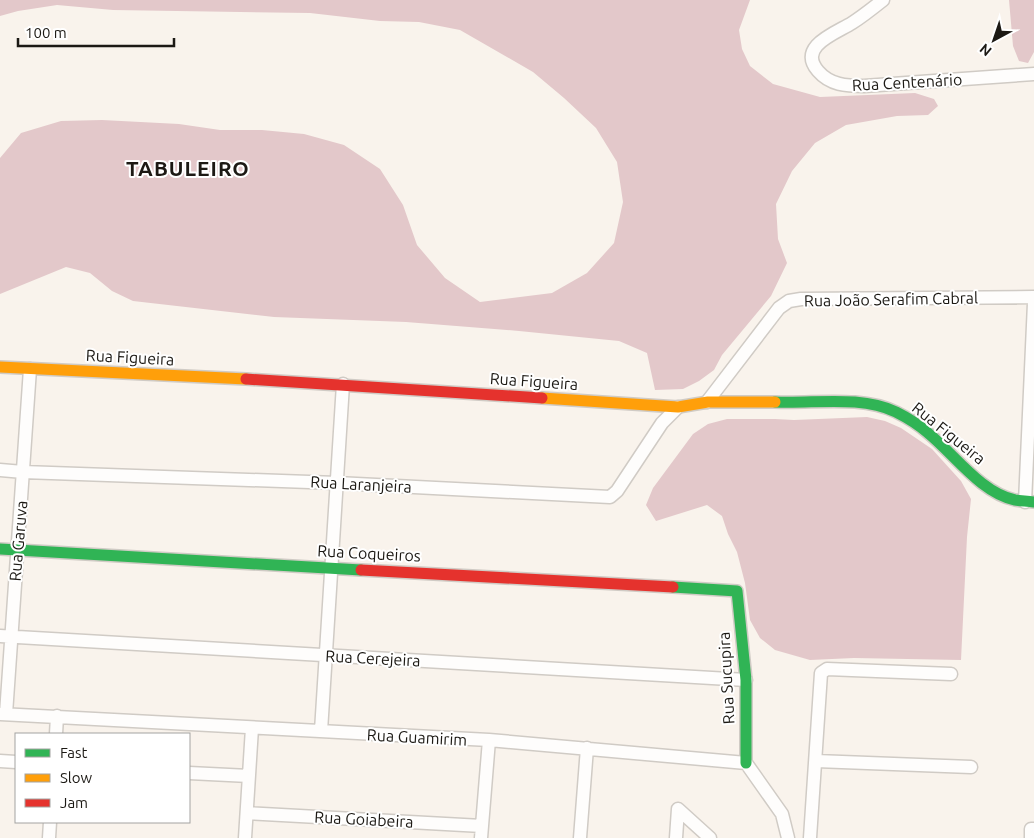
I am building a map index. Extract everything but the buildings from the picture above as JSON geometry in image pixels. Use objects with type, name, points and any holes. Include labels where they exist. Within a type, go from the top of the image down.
[{"type":"street","name":"Rua Centenário","points":[[883,0],[851,24],[837,30],[817,44],[812,52],[812,58],[815,68],[823,77],[838,84],[864,86],[1034,74]]},
{"type":"street","name":"Rua João Serafim Cabral","points":[[707,402],[779,308],[789,301],[801,299],[1034,297]]},
{"type":"street","points":[[1030,502],[1034,303]]},
{"type":"street","name":"Rua Figueira","points":[[0,367],[343,384],[678,408],[707,402],[858,403],[895,411],[922,427],[994,492],[1009,499],[1030,502]]},
{"type":"street","name":"Rua Garuva","points":[[3,714],[5,636],[16,550],[30,368]]},
{"type":"street","points":[[321,732],[343,384]]},
{"type":"street","name":"Rua Laranjeira","points":[[0,470],[337,483],[610,497],[617,491],[662,423],[678,408]]},
{"type":"street","name":"Rua Coqueiros","points":[[0,549],[737,591]]},
{"type":"street","name":"Rua Sucupira","points":[[737,591],[746,680],[746,763]]},
{"type":"street","name":"Rua Cerejeira","points":[[5,636],[746,680]]},
{"type":"street","points":[[810,838],[821,673],[824,670],[952,674]]},
{"type":"street","name":"Rua Guamirim","points":[[3,714],[489,740],[746,763]]},
{"type":"street","points":[[56,733],[57,716]]},
{"type":"street","points":[[245,838],[252,728]]},
{"type":"street","points":[[482,832],[489,740]]},
{"type":"street","points":[[580,838],[587,748]]},
{"type":"street","points":[[0,761],[15,762]]},
{"type":"street","points":[[816,761],[971,767]]},
{"type":"street","points":[[746,763],[782,814],[788,838]]},
{"type":"street","points":[[190,773],[249,776]]},
{"type":"street","points":[[676,838],[678,809],[710,838]]},
{"type":"street","name":"Rua Goiabeira","points":[[247,813],[482,832]]},
{"type":"street","points":[[49,838],[50,823]]},
{"type":"shaded area","points":[[0,0],[750,0],[739,30],[742,49],[750,66],[773,84],[820,97],[915,93],[934,99],[938,106],[928,115],[897,116],[846,125],[815,143],[792,171],[776,204],[778,239],[787,263],[771,296],[722,355],[714,370],[699,381],[683,389],[655,390],[647,353],[619,341],[406,322],[274,317],[133,301],[112,291],[90,273],[66,267],[0,294],[0,158],[21,133],[61,121],[102,120],[179,124],[220,130],[262,130],[304,134],[344,145],[380,169],[403,205],[417,245],[445,278],[480,302],[552,293],[587,273],[614,243],[623,202],[617,162],[596,128],[533,72],[460,30],[419,22],[380,21],[310,13],[113,10],[57,5],[0,16]]},
{"type":"shaded area","points":[[1009,0],[1034,0],[1034,52],[1028,63],[1019,61],[1013,46]]},
{"type":"shaded area","points":[[867,417],[885,421],[901,428],[932,449],[961,481],[971,499],[967,537],[961,660],[854,658],[810,660],[775,650],[760,638],[750,620],[745,583],[737,552],[722,516],[707,505],[656,521],[646,505],[653,488],[693,434],[708,424],[727,419],[794,420]]},
{"type":"traffic: fast","points":[[775,402],[852,402],[882,407],[896,412],[913,421],[924,430],[968,472],[991,490],[1015,500],[1034,502]]},
{"type":"traffic: fast","points":[[0,549],[361,570]]},
{"type":"traffic: fast","points":[[673,587],[737,591],[746,680],[746,763]]},
{"type":"traffic: slow","points":[[0,367],[246,379]]},
{"type":"traffic: slow","points":[[542,398],[678,407],[708,402],[775,402]]},
{"type":"traffic: jam","points":[[246,379],[542,398]]},
{"type":"traffic: jam","points":[[361,570],[673,587]]},
{"type":"district","name":"TABULEIRO","points":[[188,168]]}]
